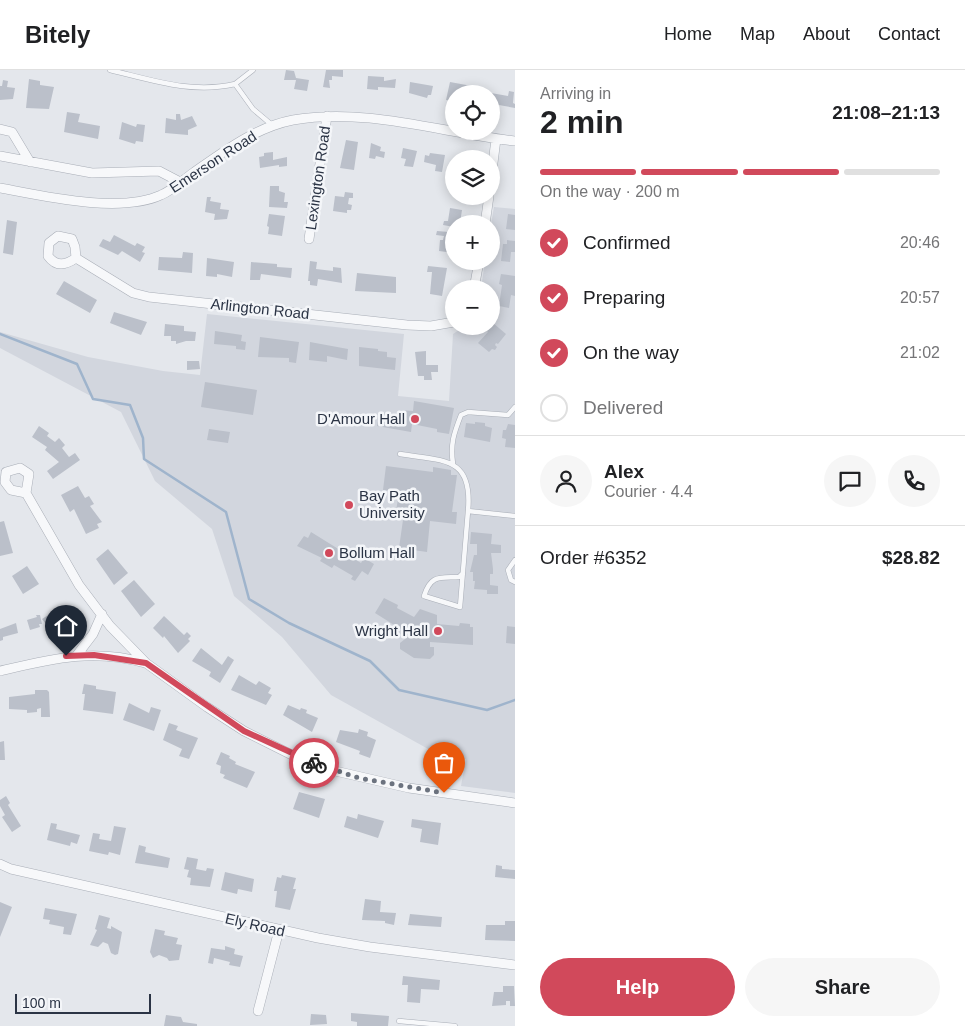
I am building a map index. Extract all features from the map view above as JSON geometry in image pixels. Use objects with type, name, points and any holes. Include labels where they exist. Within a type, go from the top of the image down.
[{"type":"street","name":"Emerson Road","points":[[0,188],[66,200],[107,203],[152,198],[161,195],[228,149],[273,126],[292,120],[327,116],[371,119],[445,131]]},
{"type":"street","name":"Lexington Road","points":[[309,239],[327,116]]},
{"type":"street","points":[[0,129],[6,128],[12,132],[30,162]]},
{"type":"street","name":"Emerson Road","points":[[500,139],[515,141]]},
{"type":"street","points":[[0,156],[92,173],[159,171],[180,182]]},
{"type":"street","name":"Arlington Road","points":[[76,258],[133,293],[149,297],[407,325],[431,326],[445,324]]},
{"type":"street","points":[[26,493],[67,567],[121,639],[146,663],[244,731],[292,755],[331,770],[409,788],[515,803]]},
{"type":"street","points":[[77,655],[92,634],[102,614]]},
{"type":"street","points":[[0,671],[77,655],[94,655],[146,663]]},
{"type":"street","name":"Ely Road","points":[[0,864],[11,869],[157,900],[279,930],[370,947],[515,964]]},
{"type":"street","points":[[258,1011],[279,930]]},
{"type":"lane","points":[[110,70],[193,88],[218,88],[235,84],[253,70]]},
{"type":"lane","points":[[235,84],[253,109],[273,126]]},
{"type":"lane","points":[[453,464],[452,436],[461,415],[468,412],[508,415],[515,407]]},
{"type":"lane","points":[[400,454],[453,464],[463,473],[470,490],[460,607],[424,596],[430,583],[435,578],[459,577],[462,574]]},
{"type":"lane","points":[[468,511],[515,516]]},
{"type":"lane","points":[[515,560],[508,570],[511,580],[515,582]]},
{"type":"lane","points":[[399,1021],[455,1026]]},
{"type":"shaded area","name":"Bay Path University","points":[[494,207],[515,209],[515,793],[461,786],[466,759],[430,750],[331,695],[282,637],[234,596],[212,529],[155,481],[121,412],[0,348],[0,332],[88,357],[163,371],[200,375],[207,314],[404,334],[398,396],[449,401],[453,335],[500,335],[500,280],[482,280],[484,270],[500,270],[500,215],[493,215]]},
{"type":"building","points":[[286,70],[294,71],[296,78],[309,80],[307,91],[294,89],[296,80],[284,80]]},
{"type":"building","points":[[326,70],[343,70],[343,77],[332,76],[332,80],[329,80],[330,88],[323,87]]},
{"type":"building","points":[[368,76],[384,77],[384,81],[396,79],[395,88],[378,87],[378,90],[367,89]]},
{"type":"building","points":[[29,79],[40,81],[40,85],[54,87],[49,109],[26,108]]},
{"type":"building","points":[[3,80],[8,81],[7,87],[15,88],[13,99],[0,100],[0,86],[2,86]]},
{"type":"building","points":[[410,82],[433,86],[431,95],[428,95],[427,98],[409,93]]},
{"type":"building","points":[[450,82],[466,85],[449,85]]},
{"type":"building","points":[[509,91],[514,92],[513,103],[515,108],[500,105],[500,95],[508,96]]},
{"type":"building","points":[[67,112],[80,114],[78,122],[100,126],[98,139],[64,132]]},
{"type":"building","points":[[176,114],[180,114],[181,120],[192,116],[197,126],[188,130],[188,135],[165,133],[166,118],[176,120]]},
{"type":"building","points":[[122,122],[136,127],[137,124],[145,125],[143,142],[136,141],[135,144],[119,139]]},
{"type":"building","points":[[346,140],[358,142],[354,170],[340,168]]},
{"type":"building","points":[[371,143],[381,147],[380,151],[385,152],[384,158],[376,156],[375,159],[369,158]]},
{"type":"building","points":[[403,148],[417,151],[413,167],[404,166],[406,159],[401,158]]},
{"type":"building","points":[[273,152],[273,160],[287,157],[287,166],[279,167],[279,165],[260,168],[259,157],[264,156],[264,153]]},
{"type":"building","points":[[430,153],[445,155],[442,172],[435,171],[436,165],[424,162],[425,155],[429,156]]},
{"type":"building","points":[[270,186],[279,186],[279,191],[285,193],[284,202],[288,202],[287,208],[269,207]]},
{"type":"building","points":[[345,192],[353,193],[353,198],[349,198],[348,204],[352,205],[351,210],[347,210],[347,213],[333,211],[335,196],[344,197]]},
{"type":"building","points":[[207,197],[211,197],[210,201],[221,203],[220,209],[229,210],[227,219],[214,220],[215,214],[205,212]]},
{"type":"building","points":[[450,208],[462,210],[461,215],[449,215]]},
{"type":"building","points":[[269,214],[285,216],[282,236],[268,234]]},
{"type":"building","points":[[508,214],[515,215],[515,230],[506,229]]},
{"type":"building","points":[[7,220],[17,222],[13,255],[3,253]]},
{"type":"building","points":[[437,231],[445,232],[445,252],[439,251],[440,240],[443,240],[444,236],[436,235]]},
{"type":"building","points":[[114,235],[135,246],[137,243],[145,247],[142,252],[145,253],[140,262],[122,251],[118,255],[99,246],[103,239],[110,242]]},
{"type":"building","points":[[507,240],[515,241],[515,252],[511,252],[510,262],[501,261],[503,244],[507,244]]},
{"type":"building","points":[[183,252],[193,253],[192,273],[158,270],[159,257],[182,258]]},
{"type":"building","points":[[207,258],[234,262],[232,277],[217,274],[217,277],[206,276]]},
{"type":"building","points":[[310,261],[317,262],[316,269],[333,271],[333,267],[341,268],[342,283],[318,279],[317,286],[310,285],[310,281],[308,281]]},
{"type":"building","points":[[251,262],[277,264],[277,267],[292,268],[291,278],[261,274],[260,280],[250,280]]},
{"type":"building","points":[[428,266],[445,268],[447,270],[442,296],[430,294],[432,272],[427,272]]},
{"type":"building","points":[[357,273],[396,277],[396,293],[355,291]]},
{"type":"building","points":[[501,274],[515,276],[515,296],[511,295],[509,308],[500,306],[502,285],[500,284]]},
{"type":"building","points":[[64,281],[97,300],[90,313],[56,294]]},
{"type":"building","points":[[114,312],[147,322],[141,335],[110,323]]},
{"type":"building","points":[[165,324],[184,326],[184,331],[196,332],[195,341],[176,344],[176,341],[171,341],[171,336],[164,336]]},
{"type":"building","points":[[500,329],[506,334],[498,344],[496,343],[497,347],[495,350],[492,349],[489,352],[478,343],[485,335],[500,335]]},
{"type":"building","points":[[215,331],[242,335],[241,341],[246,342],[245,350],[236,349],[236,346],[214,344]]},
{"type":"building","points":[[260,337],[299,342],[296,363],[289,362],[289,358],[258,357]]},
{"type":"building","points":[[310,342],[348,349],[347,360],[327,356],[327,362],[309,360]]},
{"type":"building","points":[[359,347],[387,352],[387,357],[396,358],[395,370],[359,366]]},
{"type":"building","points":[[426,351],[426,365],[438,365],[438,372],[431,372],[432,380],[424,380],[424,376],[418,376],[415,352]]},
{"type":"building","points":[[187,361],[199,361],[200,369],[187,370]]},
{"type":"building","points":[[205,382],[257,390],[253,415],[201,407]]},
{"type":"building","name":"D'Amour Hall","points":[[414,401],[454,408],[449,434],[437,432],[437,429],[412,424],[411,432],[377,426],[380,412],[400,415],[400,410],[413,411]]},
{"type":"building","points":[[475,422],[485,423],[485,426],[492,428],[490,442],[464,437],[466,423],[475,424]]},
{"type":"building","points":[[508,424],[515,425],[515,448],[505,447],[506,439],[502,438],[503,430],[506,430]]},
{"type":"building","points":[[39,426],[49,433],[47,436],[55,442],[59,438],[65,445],[62,448],[69,457],[75,453],[80,460],[53,479],[47,471],[59,462],[45,450],[47,447],[32,437]]},
{"type":"building","points":[[209,429],[230,432],[228,443],[207,440]]},
{"type":"building","points":[[386,466],[433,472],[433,467],[451,470],[451,475],[457,475],[452,512],[457,512],[456,524],[430,521],[427,552],[399,548],[403,520],[395,518],[399,492],[383,490]]},
{"type":"building","points":[[78,486],[85,498],[89,496],[94,504],[90,506],[102,522],[97,524],[99,528],[86,534],[74,509],[70,512],[61,495]]},
{"type":"building","points":[[4,521],[13,553],[0,556],[0,522]]},
{"type":"building","name":"Bollum Hall","points":[[311,532],[361,563],[364,558],[374,564],[368,575],[362,571],[355,581],[351,579],[353,576],[334,565],[332,568],[320,561],[322,558],[297,546],[304,536],[308,538]]},
{"type":"building","points":[[471,532],[492,534],[491,544],[501,545],[501,553],[491,553],[493,574],[490,574],[490,585],[498,586],[498,594],[487,594],[487,590],[474,589],[473,572],[470,572],[474,555],[477,555],[477,544],[470,544]]},
{"type":"building","points":[[108,549],[128,573],[114,585],[96,559]]},
{"type":"building","points":[[27,566],[39,584],[23,594],[12,576]]},
{"type":"building","points":[[134,580],[155,604],[141,617],[121,591]]},
{"type":"building","name":"Wright Hall","points":[[384,598],[398,605],[397,608],[414,617],[420,609],[437,615],[437,624],[459,626],[460,623],[470,624],[470,627],[473,627],[473,645],[430,642],[430,647],[434,647],[434,655],[430,659],[414,658],[400,649],[400,643],[410,635],[375,613]]},
{"type":"building","points":[[62,606],[67,613],[50,629],[42,619]]},
{"type":"building","points":[[36,615],[40,615],[42,624],[39,624],[40,627],[30,630],[27,620],[37,617]]},
{"type":"building","points":[[164,616],[184,635],[187,632],[191,636],[188,639],[190,641],[178,653],[164,636],[163,638],[153,628]]},
{"type":"building","points":[[16,623],[18,633],[3,637],[3,640],[0,641],[0,629]]},
{"type":"building","points":[[507,626],[515,627],[515,644],[506,643]]},
{"type":"building","points":[[201,648],[222,665],[228,656],[234,660],[220,683],[209,676],[211,672],[192,661]]},
{"type":"building","points":[[239,675],[256,685],[259,681],[271,688],[268,693],[272,695],[266,705],[231,690]]},
{"type":"building","points":[[84,684],[96,686],[96,689],[116,692],[113,714],[83,710],[85,694],[82,694]]},
{"type":"building","points":[[35,690],[47,690],[49,692],[50,717],[41,717],[41,708],[37,709],[37,712],[27,713],[27,710],[9,709],[9,697],[35,694]]},
{"type":"building","points":[[129,703],[149,713],[151,707],[161,710],[154,731],[123,720]]},
{"type":"building","points":[[288,705],[300,710],[301,708],[307,710],[306,713],[318,718],[312,732],[283,715]]},
{"type":"building","points":[[169,723],[178,726],[176,730],[198,738],[189,759],[179,756],[182,749],[163,740]]},
{"type":"building","points":[[359,729],[368,732],[367,736],[376,740],[370,758],[359,754],[360,751],[336,742],[340,730],[358,733]]},
{"type":"building","points":[[4,741],[5,760],[0,760],[0,742]]},
{"type":"building","points":[[221,752],[230,756],[229,758],[236,762],[235,764],[255,772],[247,788],[223,778],[225,775],[220,773],[221,766],[216,764]]},
{"type":"building","points":[[299,792],[325,799],[319,818],[293,809]]},
{"type":"building","points":[[6,796],[10,803],[8,805],[21,826],[12,832],[2,817],[5,815],[0,806],[0,800]]},
{"type":"building","points":[[358,814],[384,821],[378,838],[344,827],[347,816],[357,819]]},
{"type":"building","points":[[412,819],[441,823],[438,845],[420,842],[422,829],[411,827]]},
{"type":"building","points":[[51,823],[57,824],[56,829],[80,835],[77,844],[71,842],[70,846],[47,840]]},
{"type":"building","points":[[114,826],[126,828],[120,855],[109,852],[108,855],[89,851],[93,833],[100,834],[99,839],[111,841]]},
{"type":"building","points":[[139,845],[146,847],[145,852],[170,858],[168,868],[135,863]]},
{"type":"building","points":[[187,857],[198,859],[196,869],[206,871],[207,868],[214,869],[210,887],[190,885],[191,878],[187,877],[189,870],[184,869]]},
{"type":"building","points":[[496,865],[502,866],[502,869],[515,870],[515,879],[495,877]]},
{"type":"building","points":[[225,872],[254,879],[252,892],[238,889],[237,894],[221,890]]},
{"type":"building","points":[[282,875],[296,878],[293,889],[296,889],[290,910],[275,907],[277,891],[274,891],[277,877],[281,878]]},
{"type":"building","points":[[365,899],[381,901],[380,912],[396,913],[394,925],[385,923],[385,921],[362,920]]},
{"type":"building","points":[[0,902],[12,907],[0,937]]},
{"type":"building","points":[[45,908],[77,914],[71,935],[63,934],[64,927],[49,924],[50,920],[43,919]]},
{"type":"building","points":[[410,914],[442,917],[441,927],[408,925]]},
{"type":"building","points":[[99,915],[110,918],[107,928],[111,929],[111,926],[122,932],[118,954],[111,953],[108,944],[103,942],[98,947],[90,945],[97,930],[95,929]]},
{"type":"building","points":[[505,921],[515,921],[515,941],[485,940],[486,925],[505,925]]},
{"type":"building","points":[[155,929],[165,931],[164,935],[178,938],[176,944],[182,945],[179,960],[169,961],[167,958],[159,955],[153,958],[150,952]]},
{"type":"building","points":[[225,946],[235,949],[234,954],[243,956],[240,967],[229,965],[230,962],[214,958],[213,964],[208,963],[211,948],[225,950]]},
{"type":"building","points":[[403,976],[440,980],[439,990],[421,989],[420,1003],[407,1002],[408,985],[402,985]]},
{"type":"building","points":[[503,986],[514,986],[515,1006],[510,1006],[510,1001],[506,1001],[506,1005],[492,1006],[494,992],[503,992]]},
{"type":"building","points":[[351,1013],[389,1016],[388,1026],[357,1026],[357,1022],[351,1021]]},
{"type":"building","points":[[311,1014],[326,1015],[327,1024],[310,1025]]},
{"type":"building","points":[[166,1015],[181,1017],[183,1022],[197,1024],[197,1026],[164,1026]]},
{"type":"waterway","points":[[0,334],[77,364],[93,399],[130,405],[143,438],[144,459],[226,512],[249,599],[289,623],[370,661],[399,690],[487,710],[515,700]]},
{"type":"way so far","points":[[314,763],[359,778],[444,793]]},
{"type":"place","name":"D'Amour Hall","points":[[415,419]]},
{"type":"place","name":"Bay Path University","points":[[349,505]]},
{"type":"place","name":"Bollum Hall","points":[[329,553]]},
{"type":"place","name":"Wright Hall","points":[[438,631]]},
{"type":"route","points":[[66,656],[94,655],[146,663],[244,731],[292,755],[314,763]]}]
